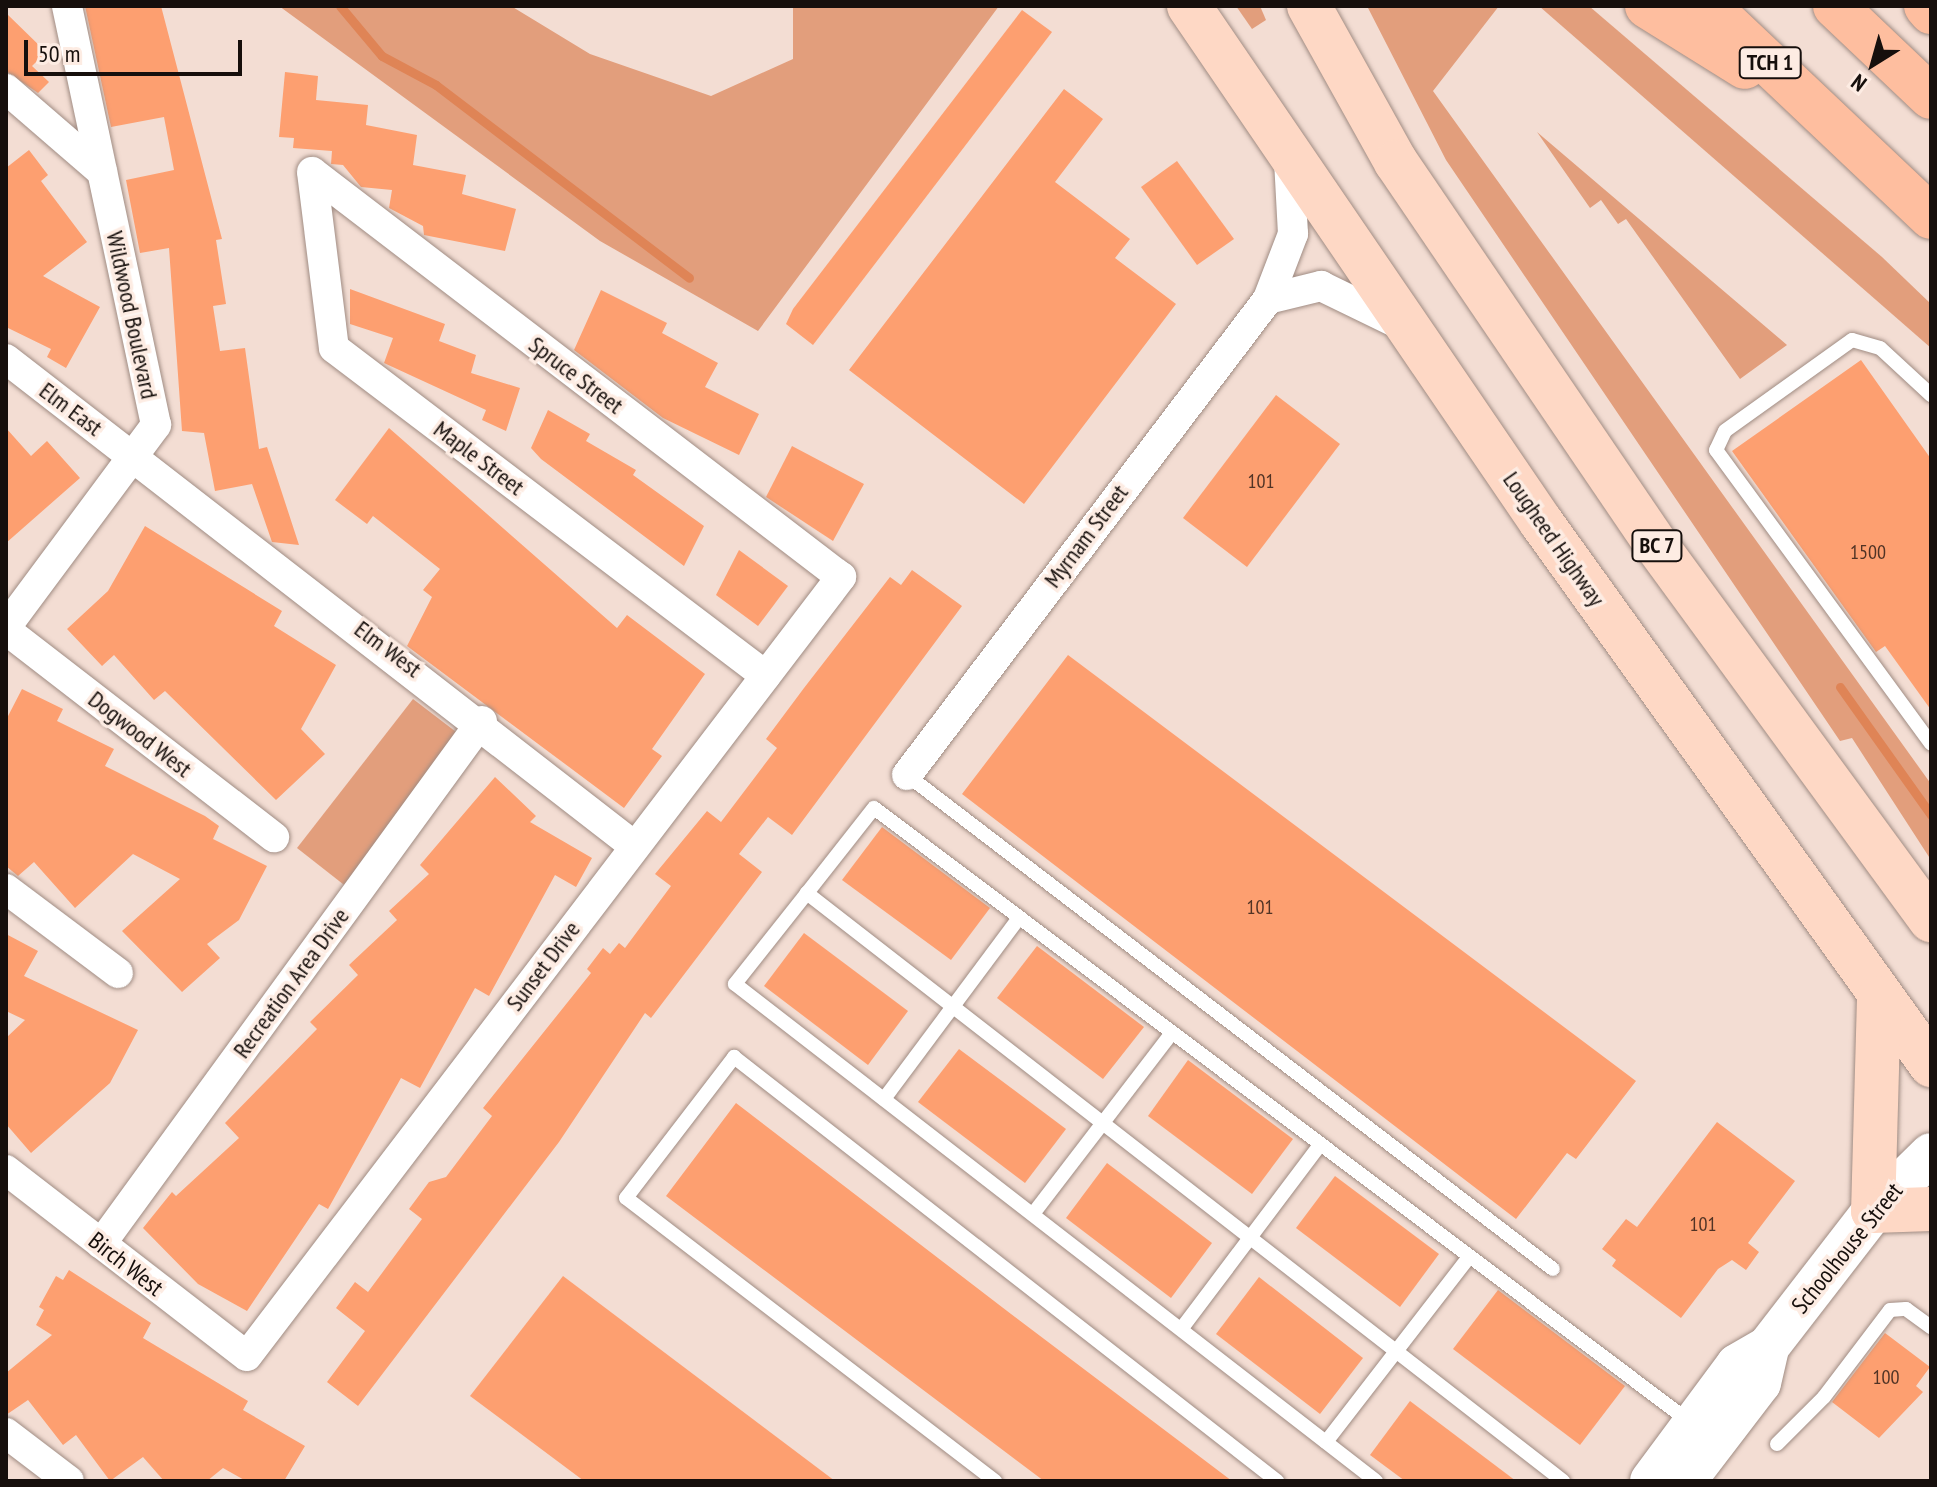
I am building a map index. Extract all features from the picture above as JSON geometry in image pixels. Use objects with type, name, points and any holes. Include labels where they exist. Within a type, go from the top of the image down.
[{"type":"highway","points":[[1647,6],[1832,121]]},
{"type":"highway","name":"TCH 1","points":[[1708,6],[1931,217]]},
{"type":"highway","points":[[1835,6],[1931,97]]},
{"type":"highway","points":[[1926,6],[1931,12]]},
{"type":"main road","name":"Lougheed Highway","points":[[1189,6],[1407,328],[1879,998],[1931,1065]]},
{"type":"main road","name":"BC 7","points":[[1309,6],[1422,200],[1657,546],[1931,921]]},
{"type":"main road","points":[[1879,998],[1873,1211],[1931,1209]]},
{"type":"main road","name":"Schoolhouse Street","points":[[1651,1481],[1737,1365],[1768,1347],[1873,1211],[1931,1154]]},
{"type":"main road","name":"Schoolhouse Street","points":[[1685,1481],[1760,1383],[1768,1347]]},
{"type":"street","name":"Wildwood Boulevard","points":[[6,628],[137,459],[156,425],[67,6]]},
{"type":"street","points":[[6,89],[102,172]]},
{"type":"street","name":"Myrnam Street","points":[[907,775],[1268,299],[1293,234],[1288,151]]},
{"type":"street","name":"Spruce Street","points":[[312,172],[841,577]]},
{"type":"street","name":"Maple Street","points":[[312,172],[334,348],[766,676]]},
{"type":"street","points":[[1268,299],[1321,286],[1407,328]]},
{"type":"street","name":"Elm East","points":[[6,359],[137,459]]},
{"type":"street","name":"Elm West","points":[[137,459],[482,721],[634,846]]},
{"type":"street","name":"Sunset Drive","points":[[247,1356],[841,577]]},
{"type":"street","name":"Dogwood West","points":[[6,628],[274,837]]},
{"type":"street","name":"Recreation Area Drive","points":[[101,1244],[482,721]]},
{"type":"street","points":[[6,889],[118,973]]},
{"type":"street","name":"Birch West","points":[[6,1170],[247,1356]]},
{"type":"street","points":[[6,1433],[69,1481]]},
{"type":"lane","points":[[1931,395],[1880,348],[1852,340],[1730,426],[1717,444],[1720,459],[1931,744]]},
{"type":"lane","points":[[907,775],[1553,1269]]},
{"type":"lane","points":[[1376,1481],[735,984],[874,808],[1319,1146],[1692,1423]]},
{"type":"lane","points":[[807,893],[1563,1481]]},
{"type":"lane","points":[[884,1099],[1019,918]]},
{"type":"lane","points":[[1033,1214],[1171,1034]]},
{"type":"lane","points":[[995,1481],[626,1198],[734,1057],[1277,1481]]},
{"type":"lane","points":[[1182,1328],[1319,1146]]},
{"type":"lane","points":[[1326,1442],[1469,1257]]},
{"type":"lane","points":[[1777,1444],[1824,1397],[1890,1310],[1906,1309],[1931,1327]]},
{"type":"shaded area","points":[[279,6],[511,6],[590,54],[711,96],[793,59],[793,6],[999,6],[758,331],[600,241]]},
{"type":"shaded area","points":[[1236,6],[1260,6],[1266,20],[1252,29]]},
{"type":"shaded area","points":[[1367,6],[1499,6],[1433,91],[1931,784],[1931,860],[1852,738],[1840,741],[1446,160]]},
{"type":"shaded area","points":[[1539,6],[1589,6],[1882,257],[1931,304],[1931,348]]},
{"type":"shaded area","points":[[1537,132],[1787,345],[1740,379],[1626,219],[1618,224],[1601,200],[1590,208]]},
{"type":"shaded area","points":[[413,699],[464,738],[348,888],[297,848]]},
{"type":"building","points":[[85,6],[161,6],[222,239],[216,240],[226,304],[213,306],[220,351],[245,348],[259,449],[267,447],[299,545],[272,542],[252,484],[215,491],[204,433],[182,431],[169,248],[140,253],[126,180],[174,170],[164,117],[111,127]]},
{"type":"building","points":[[1022,10],[1052,32],[813,345],[786,324],[793,309]]},
{"type":"building","points":[[6,13],[46,52],[32,66],[49,82],[38,93],[6,71]]},
{"type":"building","points":[[285,72],[318,76],[316,100],[368,105],[366,125],[417,135],[413,165],[466,175],[462,194],[516,209],[505,251],[424,235],[423,226],[389,208],[392,190],[361,187],[343,165],[331,164],[332,151],[293,148],[294,138],[279,137]]},
{"type":"building","points":[[1064,89],[1103,119],[1055,182],[1130,239],[1115,258],[1176,304],[1024,504],[849,370]]},
{"type":"building","points":[[29,150],[48,175],[41,181],[87,242],[43,276],[100,307],[66,368],[47,357],[51,349],[6,327],[6,168]]},
{"type":"building","points":[[1177,161],[1234,239],[1197,265],[1141,187]]},
{"type":"building","points":[[350,289],[445,324],[439,341],[476,355],[471,373],[520,388],[506,431],[482,420],[486,410],[384,363],[393,338],[350,324]]},
{"type":"building","points":[[601,290],[667,323],[662,333],[718,363],[705,387],[759,414],[739,455],[663,418],[574,350]]},
{"type":"building","points":[[1861,360],[1931,459],[1931,710],[1885,646],[1876,652],[1732,451]]},
{"type":"building","points":[[1276,395],[1340,444],[1247,567],[1183,518]]},
{"type":"building","points":[[548,410],[590,434],[586,441],[636,470],[633,475],[704,526],[684,566],[541,459],[531,448]]},
{"type":"building","points":[[6,428],[31,456],[47,441],[80,478],[6,543]]},
{"type":"building","points":[[389,428],[617,628],[627,615],[705,674],[652,749],[662,756],[624,808],[407,646],[432,597],[423,590],[440,569],[373,516],[367,524],[335,500]]},
{"type":"building","points":[[792,446],[864,484],[833,541],[766,497]]},
{"type":"building","points":[[145,526],[282,611],[274,626],[336,665],[301,729],[325,754],[276,800],[165,691],[154,700],[114,655],[102,666],[67,629],[108,591]]},
{"type":"building","points":[[739,550],[788,586],[758,626],[716,595]]},
{"type":"building","points":[[912,570],[962,606],[792,835],[768,817],[739,854],[762,872],[651,1018],[645,1013],[559,1142],[358,1406],[327,1382],[365,1331],[336,1308],[355,1282],[368,1292],[422,1219],[409,1209],[429,1182],[446,1177],[492,1116],[483,1108],[591,973],[587,969],[603,948],[610,954],[619,943],[625,948],[671,886],[655,874],[707,811],[721,822],[777,748],[766,739],[804,688],[890,577],[901,585]]},
{"type":"building","points":[[1068,655],[1636,1081],[1576,1159],[1567,1153],[1516,1219],[962,794]]},
{"type":"building","points":[[22,689],[63,709],[57,721],[114,749],[105,766],[205,816],[219,826],[213,839],[267,866],[239,920],[207,944],[220,958],[182,992],[122,931],[180,879],[133,854],[75,908],[34,862],[18,876],[6,866],[6,720]]},
{"type":"building","points":[[495,777],[536,816],[530,822],[592,858],[576,887],[555,875],[489,996],[475,988],[420,1088],[401,1078],[328,1209],[319,1204],[247,1311],[198,1284],[143,1228],[172,1192],[176,1196],[239,1138],[225,1123],[317,1029],[310,1022],[358,975],[349,965],[397,920],[389,911],[429,874],[420,865]]},
{"type":"building","points":[[882,827],[990,908],[951,960],[842,880]]},
{"type":"building","points":[[804,933],[908,1011],[868,1065],[764,986]]},
{"type":"building","points":[[6,934],[38,951],[24,976],[138,1030],[110,1083],[31,1153],[6,1124],[6,1038],[25,1020],[6,1011]]},
{"type":"building","points":[[1037,946],[1144,1027],[1103,1079],[997,998]]},
{"type":"building","points":[[959,1049],[1066,1129],[1025,1183],[918,1102]]},
{"type":"building","points":[[1188,1060],[1293,1139],[1252,1194],[1148,1116]]},
{"type":"building","points":[[736,1103],[1232,1481],[1044,1481],[666,1196]]},
{"type":"building","points":[[1717,1122],[1795,1181],[1748,1243],[1759,1252],[1746,1270],[1732,1260],[1718,1269],[1681,1318],[1612,1266],[1616,1260],[1602,1249],[1626,1219],[1637,1227]]},
{"type":"building","points":[[1107,1163],[1212,1243],[1171,1298],[1066,1218]]},
{"type":"building","points":[[1335,1176],[1439,1254],[1400,1307],[1296,1228]]},
{"type":"building","points":[[69,1270],[151,1323],[143,1338],[248,1401],[243,1410],[305,1446],[284,1481],[246,1481],[223,1468],[207,1481],[164,1481],[143,1457],[110,1481],[76,1435],[63,1445],[28,1400],[6,1415],[6,1373],[52,1335],[36,1325],[44,1310],[39,1307],[56,1276],[63,1280]]},
{"type":"building","points":[[563,1276],[835,1481],[584,1481],[470,1396]]},
{"type":"building","points":[[1259,1277],[1363,1358],[1320,1414],[1216,1334]]},
{"type":"building","points":[[1498,1290],[1625,1386],[1580,1445],[1453,1349]]},
{"type":"building","points":[[1885,1333],[1930,1367],[1916,1386],[1923,1392],[1879,1438],[1832,1402]]},
{"type":"building","points":[[1410,1401],[1516,1481],[1405,1481],[1370,1455]]},
{"type":"waterway","points":[[340,6],[382,56],[436,85],[689,278]]},
{"type":"waterway","points":[[1840,687],[1931,815]]}]
